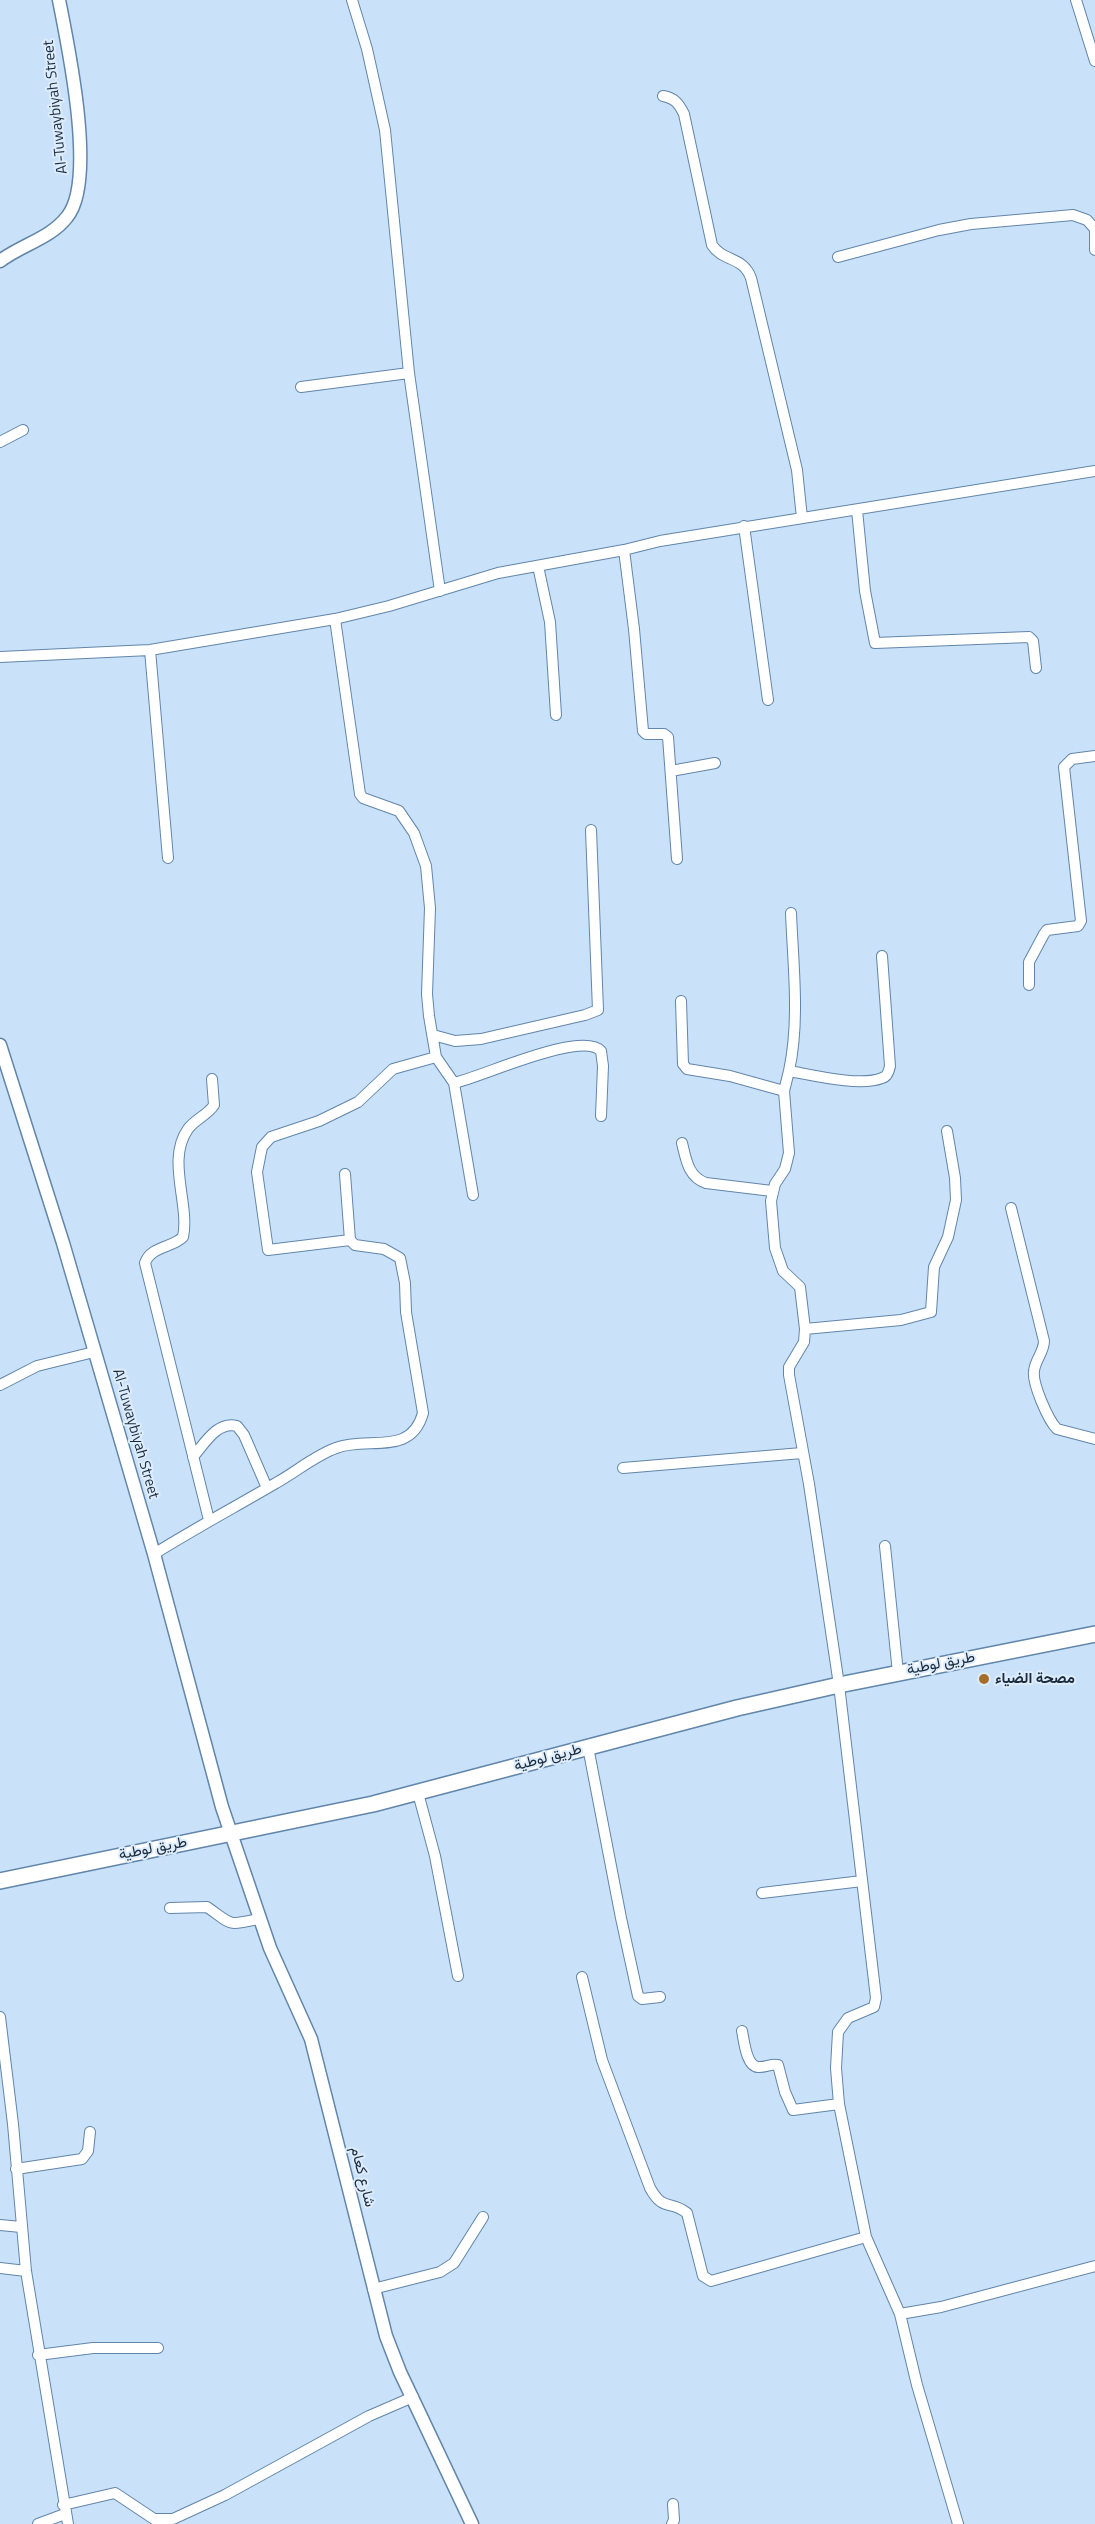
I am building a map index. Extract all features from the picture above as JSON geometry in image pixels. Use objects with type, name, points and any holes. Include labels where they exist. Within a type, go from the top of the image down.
[{"type":"main road","name":"طريق لوطية","points":[[0,1881],[232,1834],[418,1793],[737,1708],[898,1672],[1095,1634]]},
{"type":"street","name":"Al-Tuwaybiyah Street","points":[[0,261],[62,223],[74,204],[79,185],[81,166],[71,64],[59,0]]},
{"type":"street","points":[[352,0],[367,49],[385,130],[409,373],[440,591]]},
{"type":"street","points":[[1076,0],[1095,61]]},
{"type":"street","points":[[663,96],[671,97],[684,114],[712,245],[719,253],[744,266],[751,278],[796,470],[802,518]]},
{"type":"street","points":[[838,258],[939,230],[971,224],[1073,215],[1087,220],[1095,229],[1095,250]]},
{"type":"street","points":[[301,387],[409,373]]},
{"type":"street","points":[[0,442],[23,430]]},
{"type":"street","points":[[0,657],[150,650],[335,619],[440,591],[498,573],[624,550],[660,541],[1095,471]]},
{"type":"street","points":[[857,510],[865,591],[875,643],[1029,637],[1032,641],[1036,668]]},
{"type":"street","points":[[744,526],[768,700]]},
{"type":"street","points":[[624,550],[634,629],[643,731],[646,734],[664,734],[668,737],[677,859]]},
{"type":"street","points":[[538,566],[550,622],[556,715]]},
{"type":"street","points":[[335,619],[360,794],[363,798],[399,811],[414,833],[426,866],[430,908],[427,994],[436,1057],[454,1083],[473,1195]]},
{"type":"street","points":[[150,650],[168,858]]},
{"type":"street","points":[[1029,985],[1029,962],[1044,934],[1048,930],[1078,926],[1081,921],[1064,767],[1072,759],[1095,756]]},
{"type":"street","points":[[671,771],[715,763]]},
{"type":"street","points":[[433,1035],[455,1041],[481,1040],[585,1015],[598,1010],[591,830]]},
{"type":"street","points":[[791,913],[794,1007],[793,1053],[784,1091],[790,1154],[785,1169],[772,1191],[771,1201],[775,1248],[783,1270],[800,1287],[805,1329],[804,1342],[789,1368],[802,1453],[809,1484],[839,1685],[876,2002],[874,2007],[848,2018],[838,2032],[836,2068],[840,2104],[866,2237],[900,2314],[917,2385],[958,2524]]},
{"type":"street","points":[[789,1072],[865,1080],[883,1078],[886,1075],[890,1066],[882,956]]},
{"type":"street","points":[[681,1001],[683,1064],[687,1069],[730,1076],[784,1091]]},
{"type":"street","points":[[454,1083],[474,1078],[549,1051],[581,1044],[593,1046],[601,1051],[603,1066],[601,1116]]},
{"type":"street","name":"Al-Tuwaybiyah Street","points":[[0,1046],[63,1243],[154,1554],[222,1807],[232,1834]]},
{"type":"street","points":[[350,1240],[268,1250],[257,1172],[262,1147],[272,1137],[319,1121],[358,1102],[393,1069],[436,1057]]},
{"type":"street","points":[[209,1520],[145,1263],[148,1257],[158,1248],[183,1237],[179,1172],[181,1146],[188,1129],[214,1105],[212,1079]]},
{"type":"street","points":[[805,1329],[901,1320],[931,1312],[934,1267],[948,1237],[956,1200],[955,1178],[947,1131]]},
{"type":"street","points":[[682,1143],[688,1169],[702,1182],[772,1191]]},
{"type":"street","points":[[154,1554],[209,1520],[336,1448],[352,1444],[382,1444],[408,1438],[416,1431],[423,1413],[406,1312],[405,1283],[400,1258],[384,1249],[355,1245],[350,1240],[345,1174]]},
{"type":"street","points":[[1011,1208],[1044,1341],[1034,1369],[1034,1376],[1043,1404],[1057,1429],[1095,1439]]},
{"type":"street","points":[[0,1385],[37,1366],[94,1352]]},
{"type":"street","points":[[193,1457],[219,1428],[229,1424],[237,1426],[244,1435],[267,1488]]},
{"type":"street","points":[[623,1468],[802,1453]]},
{"type":"street","points":[[885,1546],[898,1672]]},
{"type":"street","points":[[588,1747],[638,1996],[642,1999],[660,1997]]},
{"type":"street","points":[[418,1793],[435,1856],[458,1976]]},
{"type":"street","name":"شارع كعام","points":[[232,1834],[259,1919],[311,2039],[386,2336],[472,2524]]},
{"type":"street","points":[[762,1893],[862,1880]]},
{"type":"street","points":[[170,1908],[206,1907],[224,1922],[235,1924],[259,1919]]},
{"type":"street","points":[[582,1977],[602,2060],[650,2188],[657,2201],[667,2206],[680,2207],[687,2213],[703,2276],[711,2281],[866,2237]]},
{"type":"street","points":[[0,2017],[26,2271],[38,2355],[68,2524]]},
{"type":"street","points":[[742,2031],[747,2054],[753,2065],[760,2067],[778,2065],[793,2110],[840,2104]]},
{"type":"street","points":[[16,2169],[82,2159],[90,2147],[90,2132]]},
{"type":"street","points":[[373,2289],[440,2272],[454,2263],[483,2217]]},
{"type":"street","points":[[0,2226],[21,2227]]},
{"type":"street","points":[[900,2314],[941,2307],[1095,2266]]},
{"type":"street","points":[[0,2268],[26,2271]]},
{"type":"street","points":[[38,2355],[93,2348],[158,2348]]},
{"type":"street","points":[[38,2524],[64,2509],[115,2493],[154,2519],[173,2519],[225,2495],[360,2421],[413,2397]]},
{"type":"street","points":[[672,2524],[674,2520],[673,2504]]},
{"type":"place","name":"مصحة الضياء","points":[[984,1679]]}]
